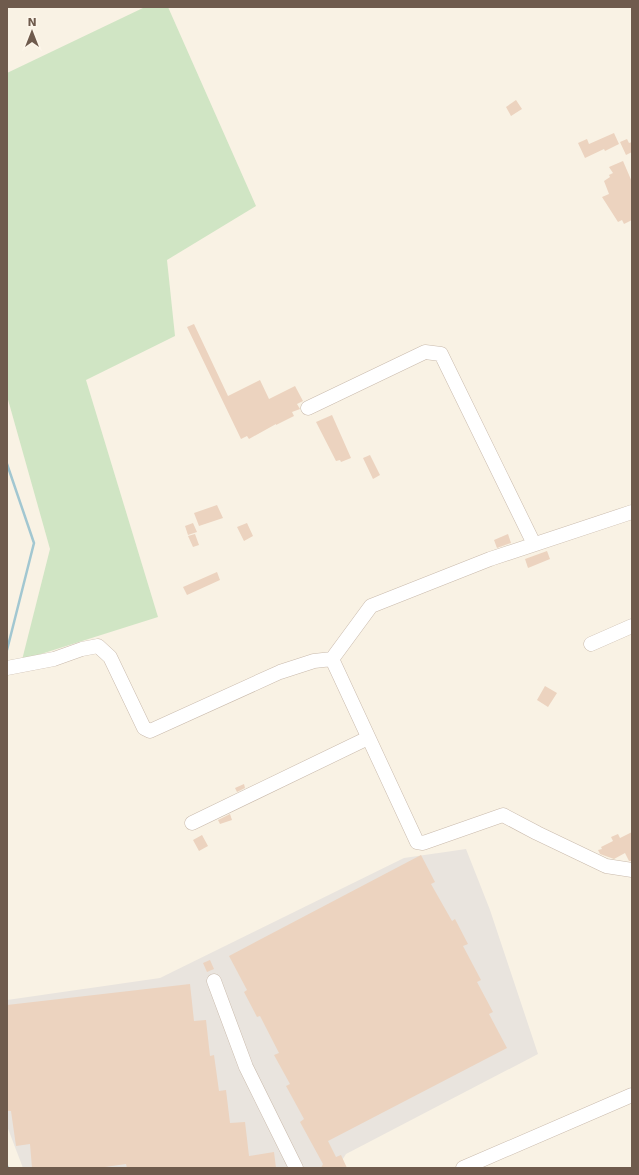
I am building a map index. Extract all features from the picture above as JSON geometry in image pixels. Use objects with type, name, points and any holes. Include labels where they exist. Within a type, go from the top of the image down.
[{"type":"street","points":[[308,408],[425,352],[440,354],[534,544]]},
{"type":"street","points":[[7,668],[54,659],[82,649],[98,646],[110,657],[144,728],[150,731],[280,672],[314,661],[332,659],[371,606],[490,559],[632,512]]},
{"type":"street","points":[[591,644],[632,626]]},
{"type":"street","points":[[332,659],[417,842],[423,843],[503,815],[606,866],[632,870]]},
{"type":"street","points":[[192,823],[368,738]]},
{"type":"street","points":[[214,981],[246,1067],[296,1168]]},
{"type":"street","points":[[463,1168],[632,1095]]},
{"type":"shaded area","points":[[466,849],[490,910],[538,1054],[346,1154],[337,1168],[23,1168],[7,1126],[7,1000],[160,978],[404,858]]},
{"type":"green space","points":[[145,7],[168,7],[256,206],[167,260],[175,336],[86,380],[158,617],[22,660],[50,549],[7,396],[7,73]]},
{"type":"building","points":[[516,100],[522,109],[511,116],[506,107]]},
{"type":"building","points":[[614,133],[619,144],[585,158],[578,143],[587,139],[589,144]]},
{"type":"building","points":[[627,139],[629,143],[632,142],[632,152],[626,155],[620,142]]},
{"type":"building","points":[[623,161],[632,182],[632,220],[624,224],[622,220],[618,222],[602,197],[609,194],[604,181],[613,173],[609,167]]},
{"type":"building","points":[[194,324],[228,396],[260,380],[269,399],[295,386],[303,401],[297,404],[300,409],[292,412],[294,416],[249,439],[247,436],[241,439],[187,327]]},
{"type":"building","points":[[332,415],[351,458],[341,462],[340,460],[336,461],[316,422]]},
{"type":"building","points":[[370,455],[380,475],[373,479],[363,458]]},
{"type":"building","points":[[217,505],[223,518],[199,526],[194,513]]},
{"type":"building","points":[[193,523],[197,532],[188,535],[185,526]]},
{"type":"building","points":[[247,523],[253,536],[244,541],[237,527]]},
{"type":"building","points":[[195,534],[199,545],[193,547],[188,536]]},
{"type":"building","points":[[508,534],[511,543],[497,548],[494,540]]},
{"type":"building","points":[[547,551],[550,559],[528,568],[525,559]]},
{"type":"building","points":[[217,572],[220,580],[187,595],[183,587]]},
{"type":"building","points":[[545,686],[557,693],[548,707],[537,700]]},
{"type":"building","points":[[244,784],[245,788],[237,792],[235,788]]},
{"type":"building","points":[[230,814],[232,820],[220,824],[218,820]]},
{"type":"building","points":[[632,832],[632,861],[629,861],[625,853],[614,859],[600,854],[598,850],[602,849],[601,847],[613,841],[611,837],[618,834],[620,838]]},
{"type":"building","points":[[202,835],[208,846],[199,851],[193,840]]},
{"type":"building","points":[[421,855],[435,882],[431,884],[452,921],[455,919],[468,944],[463,946],[481,980],[477,982],[493,1012],[489,1014],[507,1048],[328,1141],[336,1157],[341,1155],[347,1168],[321,1168],[323,1164],[300,1122],[304,1119],[286,1086],[290,1084],[274,1055],[279,1053],[260,1016],[257,1017],[244,992],[247,990],[229,956]]},
{"type":"building","points":[[210,960],[214,969],[207,972],[203,963]]},
{"type":"building","points":[[190,984],[194,1021],[206,1020],[210,1056],[214,1055],[219,1091],[226,1090],[230,1123],[245,1122],[249,1156],[274,1152],[276,1168],[127,1168],[126,1164],[98,1168],[32,1168],[30,1144],[16,1146],[11,1111],[7,1111],[7,1005]]},
{"type":"waterway","points":[[7,464],[34,543],[7,650]]}]
